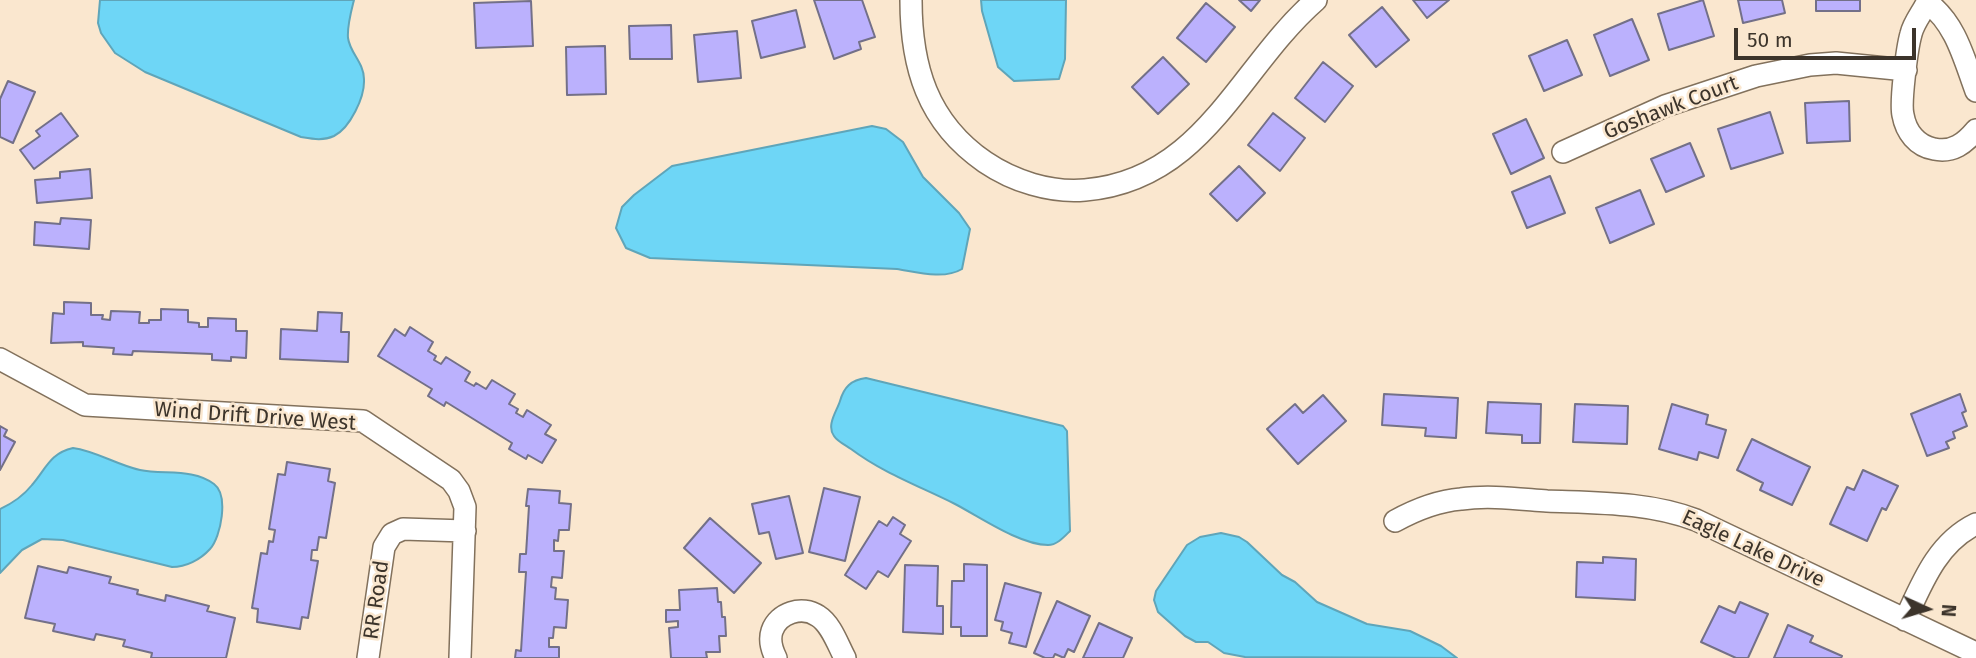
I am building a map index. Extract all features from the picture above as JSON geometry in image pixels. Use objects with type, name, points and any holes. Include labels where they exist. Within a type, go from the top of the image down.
[{"type":"street","points":[[911,0],[913,49],[922,82],[931,103],[950,131],[974,154],[1003,173],[1035,185],[1080,190],[1125,184],[1166,163],[1207,127],[1295,19],[1316,0]]},
{"type":"street","points":[[1976,91],[1950,26],[1928,1],[1910,34],[1902,114],[1913,138],[1931,148],[1951,149],[1966,143],[1976,130]]},
{"type":"street","name":"Goshawk Court","points":[[1563,152],[1665,106],[1756,76],[1810,65],[1836,63],[1906,70]]},
{"type":"street","name":"Wind Drift Drive West","points":[[0,359],[77,402],[93,407],[363,421],[451,480],[459,491],[465,506],[460,658]]},
{"type":"street","name":"Eagle Lake Drive","points":[[1395,520],[1441,502],[1478,498],[1630,505],[1661,509],[1696,520],[1976,653]]},
{"type":"street","points":[[1905,620],[1935,559],[1963,532],[1976,524]]},
{"type":"street","name":"RR Road","points":[[368,658],[384,547],[392,534],[410,528],[465,531]]},
{"type":"street","points":[[776,658],[771,632],[784,616],[799,610],[820,617],[845,658]]},
{"type":"water","points":[[100,0],[354,0],[348,38],[363,73],[364,86],[359,103],[346,126],[334,136],[322,139],[301,137],[145,72],[115,53],[101,33],[98,23]]},
{"type":"water","points":[[981,0],[1066,0],[1065,59],[1059,79],[1014,81],[998,67]]},
{"type":"water","points":[[872,126],[886,129],[903,142],[923,177],[959,213],[970,229],[962,269],[939,275],[897,269],[650,258],[626,248],[616,228],[622,207],[672,166]]},
{"type":"water","points":[[866,378],[1063,426],[1067,431],[1070,531],[1051,545],[1025,540],[888,472],[839,441],[831,427],[842,396],[852,382]]},
{"type":"water","points":[[73,448],[140,470],[188,474],[214,484],[221,497],[222,516],[210,549],[193,562],[172,567],[63,540],[42,539],[22,550],[0,573],[0,509],[25,492],[49,462],[65,450]]},
{"type":"water","points":[[1221,533],[1239,537],[1247,542],[1282,575],[1295,582],[1317,602],[1367,624],[1410,631],[1441,646],[1457,658],[1245,657],[1224,653],[1208,642],[1196,642],[1185,636],[1158,612],[1154,600],[1156,591],[1187,545],[1200,537]]},
{"type":"building","points":[[814,0],[862,0],[875,37],[859,42],[861,49],[834,59]]},
{"type":"building","points":[[1239,0],[1260,0],[1251,11]]},
{"type":"building","points":[[1413,0],[1449,0],[1427,18]]},
{"type":"building","points":[[1703,0],[1714,36],[1669,50],[1658,14]]},
{"type":"building","points":[[1738,0],[1782,0],[1785,13],[1743,23]]},
{"type":"building","points":[[1816,0],[1860,0],[1860,11],[1816,11]]},
{"type":"building","points":[[531,1],[533,46],[476,48],[474,3]]},
{"type":"building","points":[[1206,3],[1235,27],[1206,62],[1177,38]]},
{"type":"building","points":[[1382,7],[1409,40],[1376,67],[1349,35]]},
{"type":"building","points":[[796,10],[805,47],[761,58],[752,21]]},
{"type":"building","points":[[1632,19],[1649,60],[1610,76],[1594,35]]},
{"type":"building","points":[[671,25],[672,59],[630,59],[629,26]]},
{"type":"building","points":[[737,31],[741,78],[698,82],[694,35]]},
{"type":"building","points":[[1567,40],[1582,75],[1544,91],[1529,56]]},
{"type":"building","points":[[605,46],[606,94],[567,95],[566,47]]},
{"type":"building","points":[[1163,57],[1189,84],[1158,114],[1132,87]]},
{"type":"building","points":[[1323,62],[1353,86],[1325,122],[1295,98]]},
{"type":"building","points":[[8,81],[35,92],[13,143],[0,137],[0,99]]},
{"type":"building","points":[[1849,101],[1850,141],[1807,143],[1805,103]]},
{"type":"building","points":[[1770,112],[1783,153],[1731,169],[1718,129]]},
{"type":"building","points":[[61,113],[78,136],[34,169],[20,150],[40,136],[36,131]]},
{"type":"building","points":[[1273,113],[1305,138],[1280,171],[1248,145]]},
{"type":"building","points":[[1526,119],[1544,158],[1511,174],[1493,134]]},
{"type":"building","points":[[1690,143],[1704,176],[1666,192],[1651,159]]},
{"type":"building","points":[[1239,166],[1265,193],[1237,221],[1210,194]]},
{"type":"building","points":[[90,169],[92,198],[37,203],[35,180],[60,178],[60,172]]},
{"type":"building","points":[[1550,176],[1565,213],[1527,228],[1512,192]]},
{"type":"building","points":[[1640,190],[1654,224],[1610,243],[1596,208]]},
{"type":"building","points":[[61,218],[91,220],[89,249],[34,245],[35,222],[60,224]]},
{"type":"building","points":[[64,302],[91,303],[91,315],[103,315],[102,319],[110,320],[111,311],[140,312],[139,323],[161,320],[161,309],[188,310],[188,322],[199,323],[199,327],[208,327],[208,318],[236,319],[236,331],[247,331],[246,358],[231,357],[231,361],[212,360],[212,354],[133,351],[132,355],[113,354],[114,348],[83,346],[83,342],[51,343],[53,313],[64,314]]},
{"type":"building","points":[[318,312],[342,313],[341,332],[349,332],[348,362],[280,359],[281,329],[317,331]]},
{"type":"building","points":[[410,327],[433,342],[428,351],[436,356],[434,360],[441,364],[446,357],[470,372],[465,381],[474,386],[476,383],[486,389],[492,380],[515,394],[509,404],[518,409],[516,413],[523,417],[527,410],[551,425],[545,434],[556,440],[542,463],[528,455],[526,459],[509,449],[512,443],[446,402],[444,406],[428,396],[432,389],[378,356],[395,329],[405,336]]},
{"type":"building","points":[[1384,394],[1458,398],[1456,438],[1425,436],[1426,428],[1382,425]]},
{"type":"building","points":[[1960,394],[1966,411],[1962,413],[1967,426],[1953,432],[1955,438],[1946,442],[1949,448],[1927,456],[1911,414]]},
{"type":"building","points":[[1323,395],[1346,421],[1298,464],[1267,429],[1295,404],[1303,413]]},
{"type":"building","points":[[1488,402],[1541,404],[1540,443],[1522,443],[1522,435],[1486,433]]},
{"type":"building","points":[[1575,404],[1628,406],[1627,444],[1573,442]]},
{"type":"building","points":[[1672,404],[1708,415],[1706,424],[1726,430],[1718,458],[1699,452],[1697,460],[1659,449]]},
{"type":"building","points":[[0,426],[7,430],[4,436],[15,442],[0,470]]},
{"type":"building","points":[[1752,439],[1810,467],[1792,505],[1760,490],[1763,483],[1737,470]]},
{"type":"building","points":[[287,462],[330,469],[328,481],[335,483],[326,538],[319,537],[317,550],[312,550],[311,560],[318,561],[308,618],[302,617],[300,629],[257,622],[258,609],[252,608],[261,553],[267,554],[269,541],[273,542],[275,530],[269,529],[278,474],[285,475]]},
{"type":"building","points":[[1863,470],[1898,486],[1886,510],[1882,508],[1867,541],[1830,524],[1847,487],[1854,490]]},
{"type":"building","points":[[824,488],[860,497],[845,561],[809,552]]},
{"type":"building","points":[[528,489],[560,491],[559,503],[571,504],[569,530],[559,530],[558,541],[554,540],[554,551],[564,551],[562,578],[552,577],[551,587],[556,588],[555,599],[568,600],[566,628],[554,627],[553,638],[549,638],[549,647],[559,647],[559,658],[515,658],[516,650],[521,651],[526,572],[519,572],[520,554],[526,554]]},
{"type":"building","points":[[789,496],[803,553],[776,559],[769,532],[759,534],[752,504]]},
{"type":"building","points":[[893,517],[905,525],[900,534],[911,541],[888,577],[878,571],[866,589],[845,575],[879,521],[887,526]]},
{"type":"building","points":[[710,518],[761,563],[734,593],[684,548]]},
{"type":"building","points":[[1603,557],[1636,559],[1635,600],[1576,597],[1577,562],[1603,563]]},
{"type":"building","points":[[964,564],[987,565],[987,636],[961,636],[961,627],[951,627],[952,581],[964,581]]},
{"type":"building","points":[[905,565],[938,566],[937,606],[943,606],[943,634],[903,632]]},
{"type":"building","points":[[38,566],[67,573],[69,567],[111,577],[109,583],[138,590],[137,594],[165,601],[166,595],[209,606],[207,611],[235,618],[226,658],[151,658],[152,653],[123,646],[125,640],[96,634],[94,640],[53,631],[55,624],[25,618]]},
{"type":"building","points":[[1005,583],[1041,593],[1026,647],[1009,643],[1012,633],[1001,630],[1003,622],[995,620]]},
{"type":"building","points":[[717,588],[722,617],[725,617],[726,636],[719,636],[720,652],[706,652],[707,658],[671,658],[669,628],[678,627],[678,621],[666,622],[666,610],[680,610],[679,590]]},
{"type":"building","points":[[1057,601],[1090,616],[1074,652],[1068,649],[1064,658],[1055,654],[1053,658],[1045,658],[1034,653]]},
{"type":"building","points":[[1740,602],[1768,614],[1748,658],[1736,658],[1701,642],[1719,606],[1735,613]]},
{"type":"building","points":[[1099,623],[1132,638],[1123,658],[1083,658]]},
{"type":"building","points":[[1788,625],[1813,636],[1810,642],[1842,656],[1841,658],[1774,658]]}]
